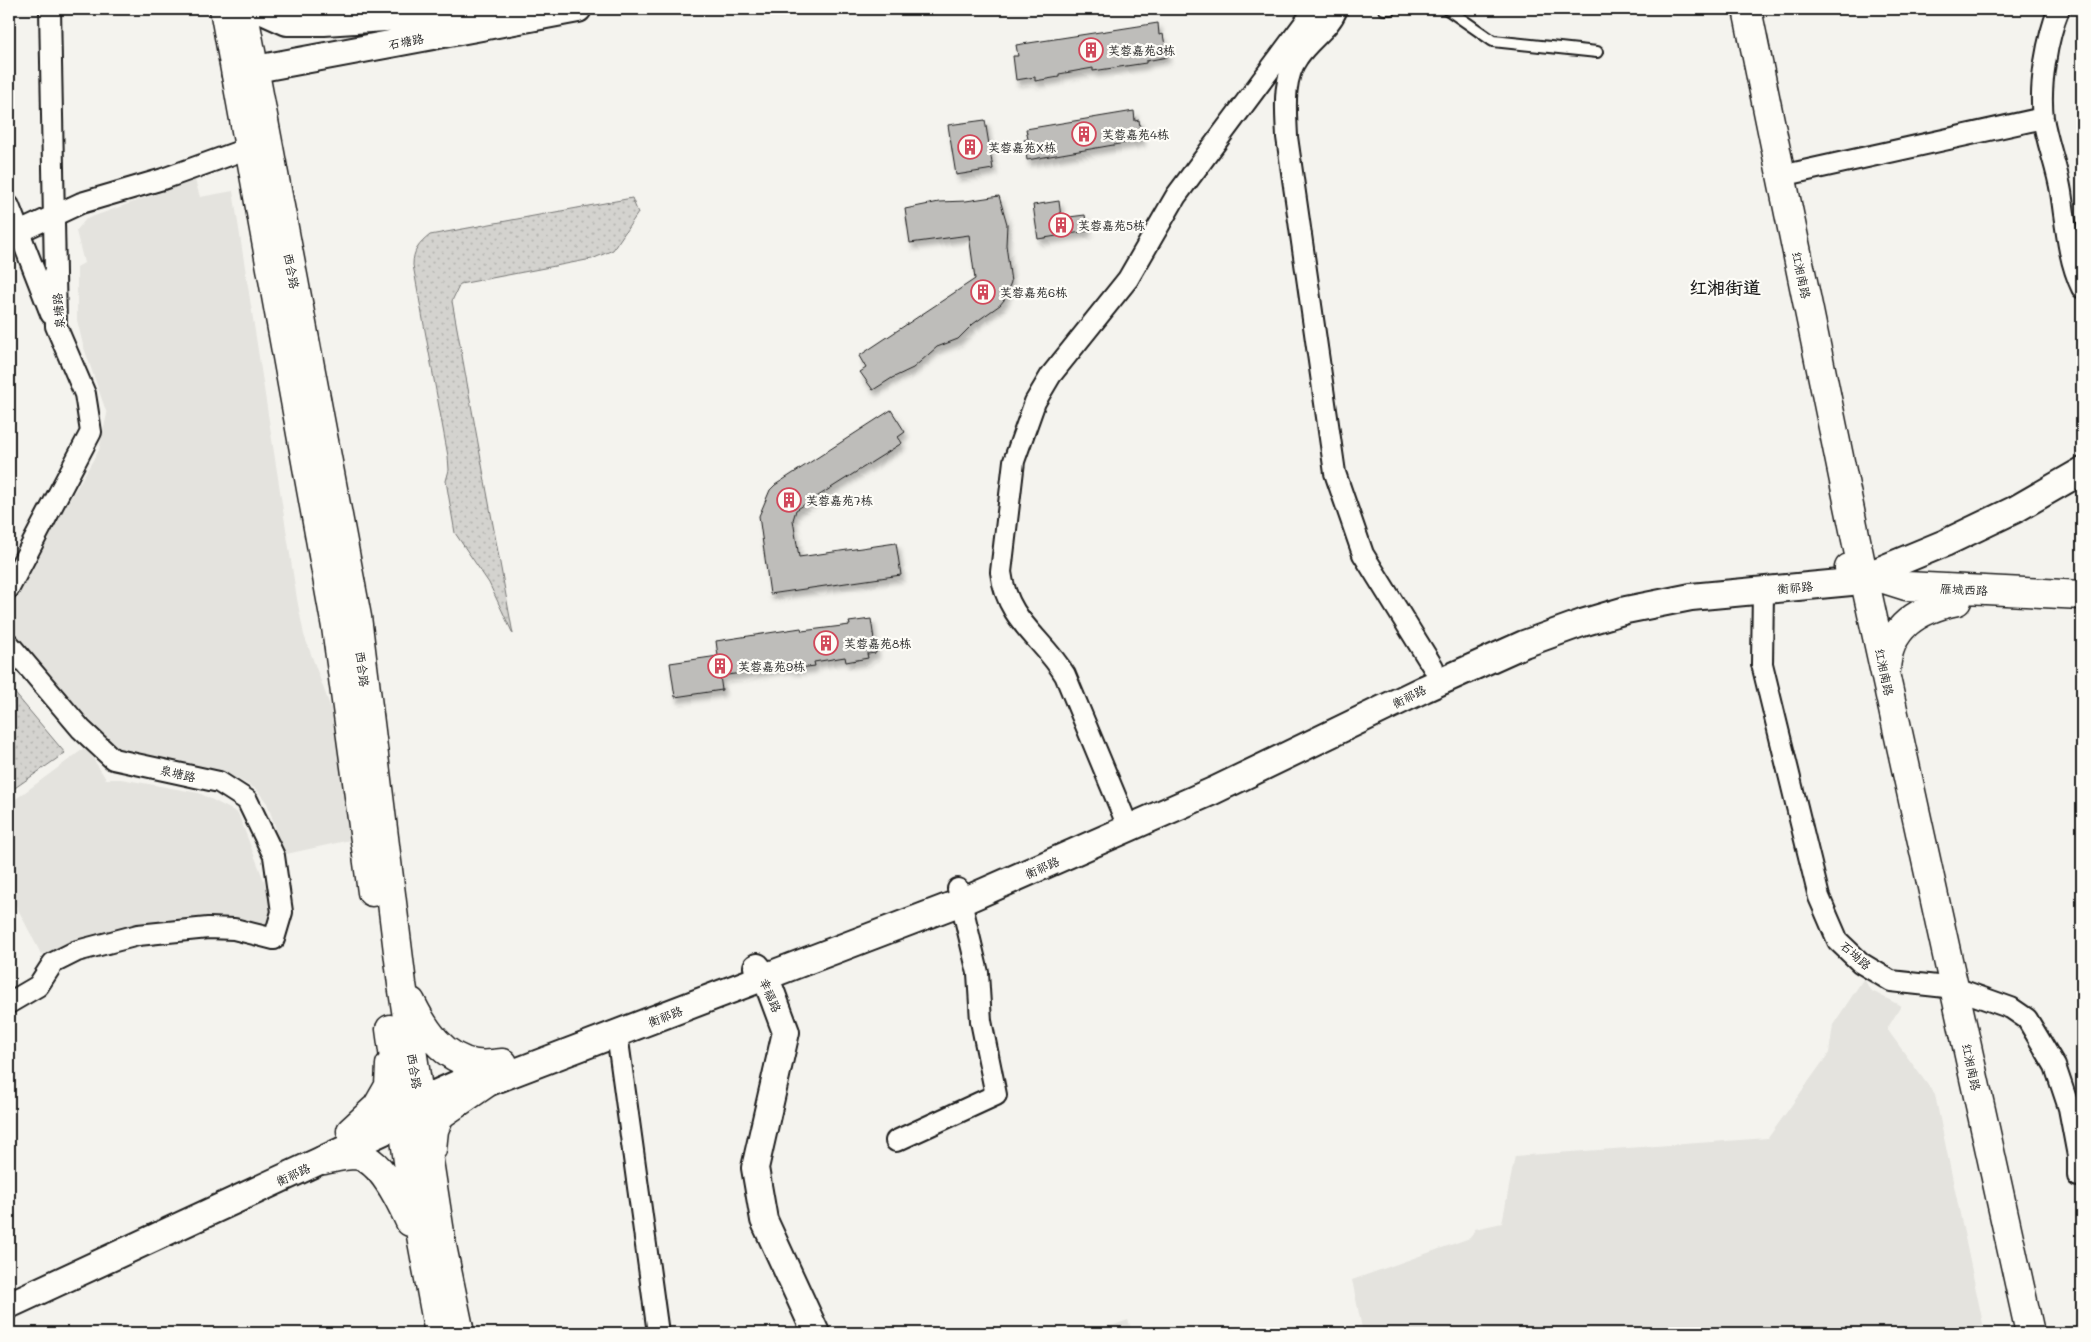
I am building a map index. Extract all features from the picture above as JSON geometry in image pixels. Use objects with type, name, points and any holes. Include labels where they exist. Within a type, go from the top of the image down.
[{"type":"main road","name":"西合路","points":[[224,9],[243,63],[357,617],[402,984],[423,1249],[439,1333]]},
{"type":"main road","name":"西合路","points":[[243,9],[243,63],[249,148],[336,627],[391,1036],[411,1111],[431,1173],[442,1246],[460,1333]]},
{"type":"main road","name":"红湘南路","points":[[1728,9],[1860,575],[1885,674],[2011,1333]]},
{"type":"main road","name":"红湘南路","points":[[1746,9],[1860,575],[1946,987],[2030,1333]]},
{"type":"main road","name":"雁城西路","points":[[1860,575],[1906,586],[2082,595]]},
{"type":"main road","name":"雁城西路","points":[[1860,575],[1905,599],[2082,606]]},
{"type":"main road","points":[[1885,674],[1889,647],[1905,625],[1926,609],[1957,601]]},
{"type":"main road","points":[[402,984],[422,1025],[435,1042],[458,1057],[496,1073],[440,1115],[434,1130],[431,1173]]},
{"type":"main road","points":[[350,1131],[377,1107],[389,1086],[391,1036]]},
{"type":"main road","points":[[324,1160],[356,1155],[370,1160],[384,1176],[400,1201],[423,1249]]},
{"type":"street","name":"泉塘路","points":[[9,588],[90,432],[84,394],[56,326],[50,9]]},
{"type":"street","points":[[258,9],[287,22],[324,22],[485,10]]},
{"type":"street","name":"石塘路","points":[[243,63],[578,9]]},
{"type":"street","points":[[1127,823],[1065,675],[1056,660],[1022,624],[1003,589],[1001,572],[1014,461],[1035,402],[1051,375],[1128,279],[1176,196],[1315,9]]},
{"type":"street","points":[[1337,9],[1330,23],[1297,57],[1289,80],[1286,100],[1287,136],[1335,473],[1363,554],[1433,667]]},
{"type":"street","points":[[2059,9],[2054,21],[2043,81],[2043,118],[2057,172],[2073,270],[2082,288]]},
{"type":"street","name":"石塘路","points":[[243,63],[485,10]]},
{"type":"street","points":[[1781,176],[2043,118]]},
{"type":"street","points":[[19,232],[81,203],[163,179],[249,148]]},
{"type":"street","points":[[9,206],[56,326]]},
{"type":"street","name":"衡祁路","points":[[1127,823],[1206,781],[1433,667],[1518,628],[1576,608],[1624,595],[1689,582],[1860,575],[1890,557],[2013,503],[2082,463]]},
{"type":"street","name":"衡祁路","points":[[496,1073],[616,1034],[959,896],[1127,823],[1524,644],[1582,623],[1626,610],[1691,597],[1763,590],[1860,575],[1945,543],[2016,509],[2082,471]]},
{"type":"street","name":"石坳路","points":[[1763,590],[1762,664],[1819,897],[1838,941],[1861,963],[1891,981],[1946,987],[2011,1008],[2027,1019],[2055,1066],[2069,1108],[2078,1156],[2078,1176]]},
{"type":"street","name":"泉塘路","points":[[9,644],[81,729],[113,759],[219,782],[247,800],[274,856],[282,912],[274,938],[234,929],[208,928],[138,935],[77,951],[53,964],[38,986],[9,1003]]},
{"type":"street","points":[[896,1141],[996,1095],[981,1021],[978,974],[959,896]]},
{"type":"street","name":"衡祁路","points":[[9,1305],[324,1160],[411,1111],[496,1073],[760,976]]},
{"type":"street","name":"幸福路","points":[[760,976],[776,1033],[747,1168],[756,1220],[807,1333]]},
{"type":"street","name":"幸福路","points":[[760,976],[786,1032],[756,1168],[764,1220],[816,1333]]},
{"type":"street","points":[[616,1034],[658,1333]]},
{"type":"street","name":"衡祁路","points":[[9,1286],[350,1131],[411,1111]]},
{"type":"lane","points":[[1384,9],[1391,9]]},
{"type":"lane","points":[[1448,9],[1493,41],[1597,52]]},
{"type":"shaded area","points":[[195,180],[200,197],[233,191],[297,599],[304,635],[334,717],[350,840],[282,855],[267,803],[256,789],[236,778],[132,755],[113,745],[9,631],[12,597],[99,450],[107,414],[83,345],[77,320],[77,267],[84,263],[76,231],[86,219]]},
{"type":"shaded area","points":[[632,198],[638,213],[613,250],[592,259],[460,284],[452,301],[513,634],[489,583],[455,533],[446,481],[449,470],[448,456],[413,265],[415,251],[430,235]]},
{"type":"shaded area","points":[[13,691],[65,753],[9,792],[9,695]]},
{"type":"shaded area","points":[[86,747],[106,779],[121,779],[199,793],[238,813],[274,907],[264,929],[116,932],[41,954],[9,892],[9,804]]},
{"type":"shaded area","points":[[1864,978],[1870,990],[1901,1006],[1887,1029],[1935,1095],[1985,1333],[1363,1333],[1352,1280],[1470,1238],[1475,1229],[1502,1223],[1515,1156],[1768,1138],[1829,1053],[1833,1025]]},
{"type":"shaded area","points":[[1128,1320],[1133,1333],[1092,1333]]},
{"type":"building","name":"芙蓉嘉苑3栋","points":[[1158,23],[1159,35],[1163,34],[1167,57],[1146,61],[1146,63],[1093,71],[1093,68],[1059,74],[1059,77],[1035,81],[1035,77],[1016,80],[1013,56],[1018,56],[1016,45]]},
{"type":"building","name":"芙蓉嘉苑4栋","points":[[1134,111],[1135,121],[1139,120],[1142,140],[1027,160],[1024,140],[1028,139],[1026,129]]},
{"type":"building","name":"芙蓉嘉苑X栋","points":[[985,120],[993,169],[956,175],[948,125]]},
{"type":"building","name":"芙蓉嘉苑6栋","points":[[999,196],[1007,224],[1006,245],[1011,282],[1004,300],[1000,305],[973,324],[958,339],[937,347],[913,368],[873,390],[860,372],[866,368],[859,356],[975,279],[969,235],[910,243],[905,209],[939,202],[966,201]]},
{"type":"building","name":"芙蓉嘉苑5栋","points":[[1059,201],[1061,218],[1085,215],[1088,231],[1038,239],[1033,205]]},
{"type":"building","name":"芙蓉嘉苑7栋","points":[[891,410],[905,432],[898,437],[902,443],[796,510],[793,520],[799,557],[896,543],[901,575],[770,594],[759,516],[770,490]]},
{"type":"building","points":[[871,619],[876,653],[867,654],[868,658],[846,662],[845,657],[814,662],[815,666],[792,669],[791,666],[720,676],[722,690],[675,697],[670,663],[718,656],[716,641],[801,628],[802,631],[850,625],[849,622]]},
{"type":"place","name":"芙蓉嘉苑3栋","points":[[1091,50]]},
{"type":"place","name":"芙蓉嘉苑4栋","points":[[1084,134]]},
{"type":"place","name":"芙蓉嘉苑X栋","points":[[970,147]]},
{"type":"place","name":"芙蓉嘉苑5栋","points":[[1061,225]]},
{"type":"place","name":"芙蓉嘉苑6栋","points":[[983,292]]},
{"type":"place","name":"芙蓉嘉苑7栋","points":[[789,500]]},
{"type":"place","name":"芙蓉嘉苑8栋","points":[[826,643]]},
{"type":"place","name":"芙蓉嘉苑9栋","points":[[720,666]]},
{"type":"district","name":"红湘街道","points":[[1725,287]]}]
